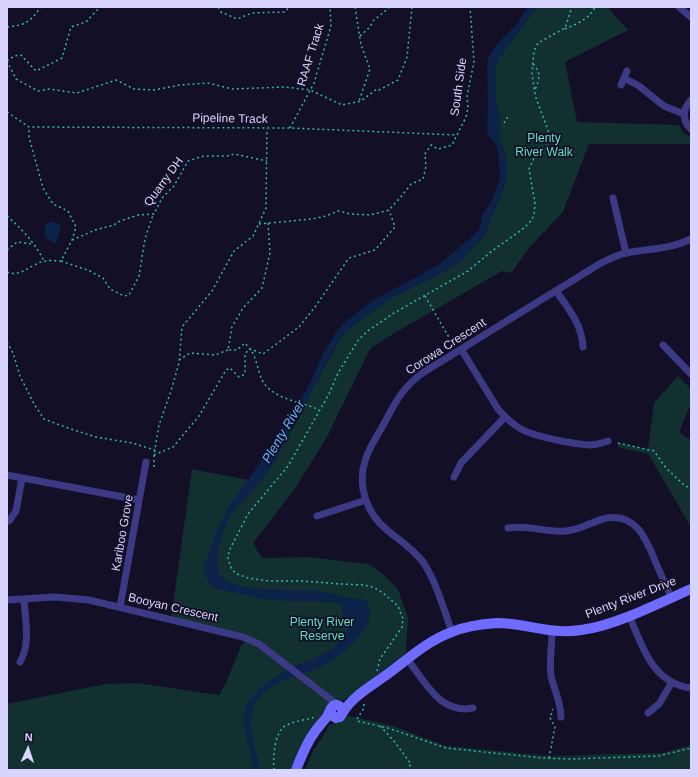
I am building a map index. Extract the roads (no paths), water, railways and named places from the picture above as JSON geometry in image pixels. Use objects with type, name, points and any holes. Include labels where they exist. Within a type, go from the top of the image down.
[{"type":"street","points":[[679,7],[691,17]]},
{"type":"street","points":[[627,71],[623,82],[639,86],[664,106],[684,114]]},
{"type":"street","points":[[691,100],[686,106],[684,114],[686,123],[691,129]]},
{"type":"street","points":[[613,198],[626,253]]},
{"type":"street","name":"Corowa Crescent","points":[[452,632],[434,583],[423,562],[412,550],[380,524],[371,511],[366,500],[362,479],[365,462],[400,395],[415,378],[457,348],[602,263],[626,253],[659,249],[691,239]]},
{"type":"street","points":[[556,291],[578,323],[584,347]]},
{"type":"street","points":[[663,345],[691,374]]},
{"type":"street","points":[[457,348],[493,402],[505,417],[521,429],[541,436],[589,445],[608,441]]},
{"type":"street","points":[[454,477],[461,463],[505,417]]},
{"type":"street","name":"Kariboo Grove","points":[[120,607],[146,462]]},
{"type":"street","points":[[7,475],[139,500]]},
{"type":"street","points":[[10,521],[17,505],[22,478]]},
{"type":"street","points":[[317,516],[366,500]]},
{"type":"street","points":[[508,528],[521,526],[566,532],[579,529],[605,519],[623,519],[635,526],[644,536],[670,597]]},
{"type":"street","name":"Plenty River Drive","points":[[296,770],[307,744],[336,710],[435,640],[452,632],[472,626],[497,623],[513,624],[552,631],[572,631],[592,628],[629,615],[691,589]]},
{"type":"street","name":"Booyan Crescent","points":[[7,600],[55,597],[76,598],[233,634],[251,640],[316,690],[327,703],[336,710]]},
{"type":"street","points":[[20,662],[24,656],[26,648],[24,599]]},
{"type":"street","points":[[629,615],[650,662],[658,672],[672,682],[691,688]]},
{"type":"street","points":[[552,631],[551,670],[553,684],[561,706],[561,717]]},
{"type":"street","points":[[407,659],[435,696],[441,701],[457,709],[473,708]]},
{"type":"street","points":[[648,713],[659,704],[672,682]]},
{"type":"street","name":"Plenty River Drive","points":[[303,770],[317,739],[336,710]]},
{"type":"water","name":"Plenty River","points":[[528,7],[537,7],[499,58],[495,70],[496,100],[500,119],[500,140],[506,157],[507,175],[502,193],[486,233],[465,257],[456,264],[436,276],[393,297],[352,326],[342,336],[275,461],[262,481],[233,512],[223,532],[218,550],[218,569],[222,577],[232,583],[245,587],[261,589],[329,593],[342,597],[365,600],[370,608],[369,619],[364,629],[355,641],[339,656],[318,669],[282,681],[265,692],[257,701],[252,710],[251,726],[260,770],[252,770],[244,721],[245,710],[248,703],[258,690],[280,674],[330,650],[347,632],[348,627],[343,616],[342,605],[332,602],[264,599],[214,588],[205,576],[204,566],[218,527],[228,508],[285,428],[336,332],[346,321],[372,301],[437,266],[471,238],[480,228],[482,216],[492,200],[500,178],[498,149],[487,134],[487,65],[489,56],[496,45],[515,26]]},
{"type":"water","points":[[51,221],[61,225],[56,244],[45,236],[45,226]]},
{"type":"park label","name":"Plenty River Walk","points":[[544,146]]},
{"type":"park label","name":"Plenty River Reserve","points":[[322,630]]}]
